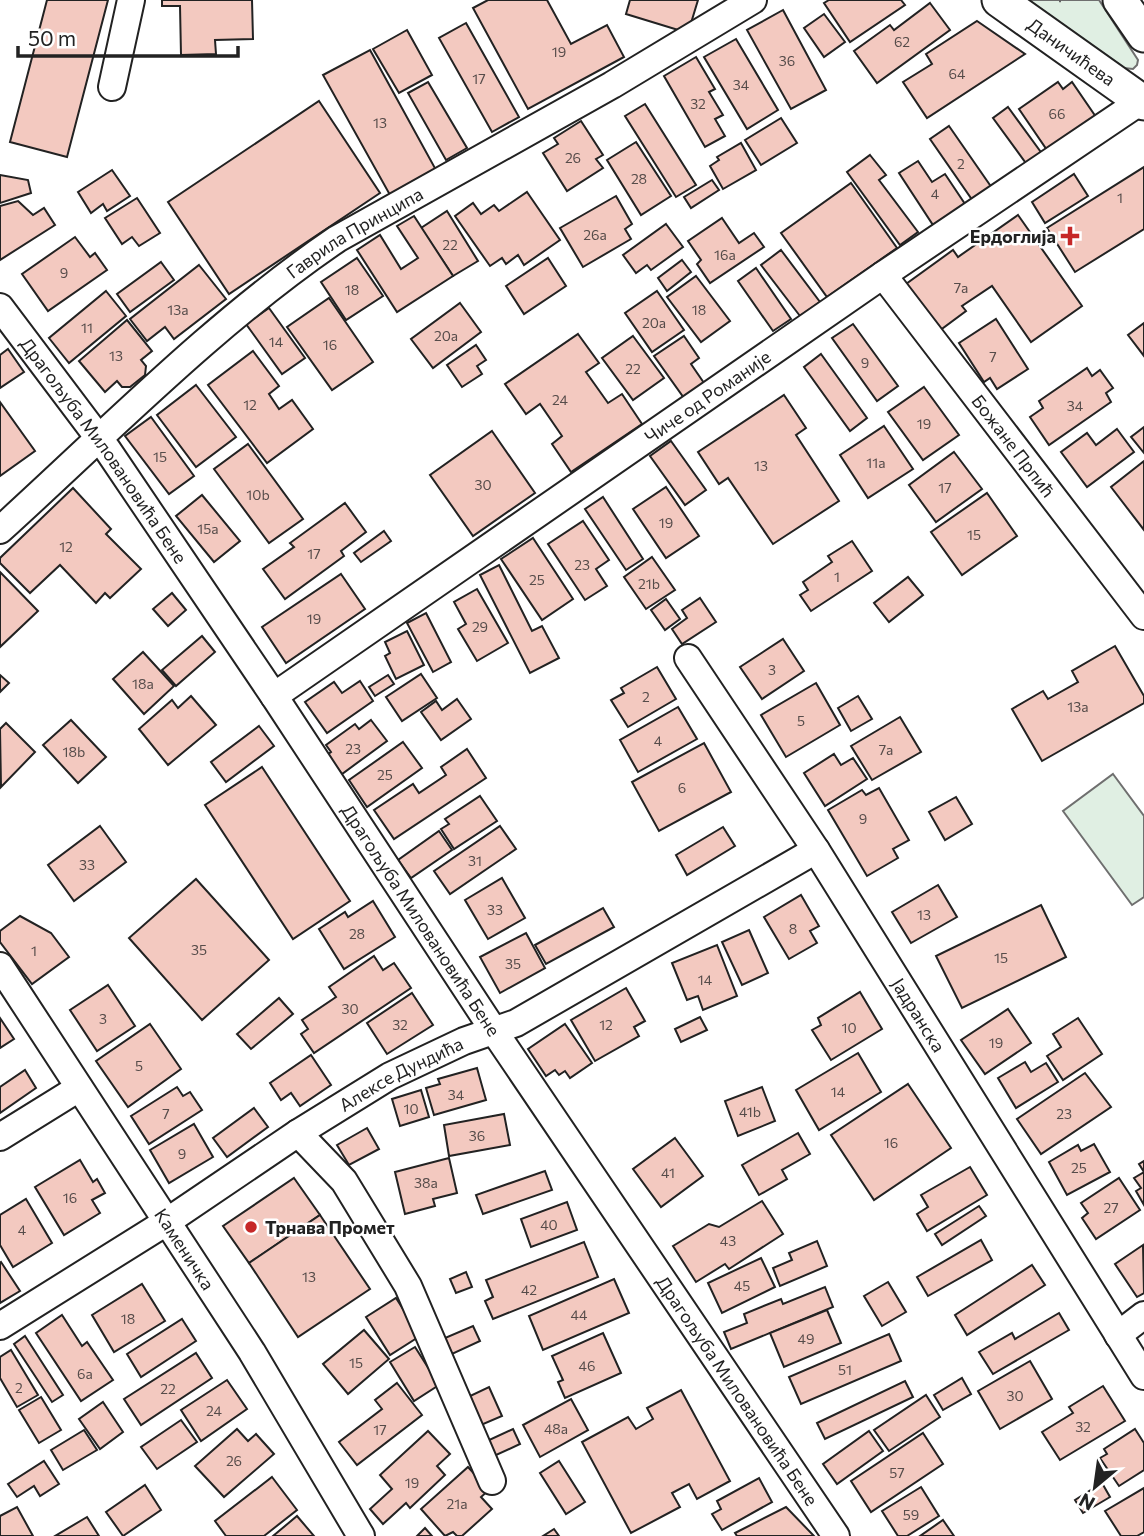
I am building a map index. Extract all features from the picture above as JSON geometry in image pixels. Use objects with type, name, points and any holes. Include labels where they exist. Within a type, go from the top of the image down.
[{"type":"street","points":[[112,87],[131,0]]},
{"type":"street","name":"Гаврила Принципа","points":[[0,530],[229,323],[305,261],[612,85],[753,0]]},
{"type":"street","name":"Даничићева","points":[[999,0],[1143,101]]},
{"type":"street","points":[[1120,0],[1144,35]]},
{"type":"street","name":"Чиче од Романије","points":[[274,696],[883,275],[1143,101]]},
{"type":"street","name":"Божане Прпић","points":[[883,275],[1144,616]]},
{"type":"street","name":"Драгољуба Миловановића Бене","points":[[0,307],[100,439],[274,696],[494,1031],[836,1536]]},
{"type":"street","name":"Јадранска","points":[[688,658],[816,850],[1144,1376]]},
{"type":"street","name":"Алексе Дундића","points":[[0,1326],[169,1221],[298,1133],[390,1076],[464,1041],[516,1023],[816,850]]},
{"type":"street","name":"Каменичка","points":[[0,966],[169,1221],[252,1352],[361,1536]]},
{"type":"street","points":[[0,1138],[79,1088]]},
{"type":"street","points":[[298,1133],[344,1181],[408,1286],[492,1481]]},
{"type":"street","points":[[1118,1335],[1144,1315]]},
{"type":"green space","points":[[1028,0],[1099,0],[1138,60],[1137,65],[1133,69],[1124,68]]},
{"type":"green space","points":[[1113,774],[1144,816],[1144,897],[1132,905],[1063,811]]},
{"type":"building","points":[[47,0],[108,0],[67,157],[10,142]]},
{"type":"building","points":[[162,0],[252,0],[253,39],[215,40],[216,54],[181,55],[180,6],[162,6]]},
{"type":"building","points":[[488,0],[547,0],[571,44],[607,25],[624,57],[528,109],[473,8]]},
{"type":"building","points":[[630,0],[698,0],[688,33],[626,14]]},
{"type":"building","points":[[829,0],[901,0],[905,5],[850,42],[824,3]]},
{"type":"building","points":[[930,3],[950,30],[877,83],[854,51],[890,25],[894,30]]},
{"type":"building","points":[[783,10],[826,90],[791,109],[747,30]]},
{"type":"building","points":[[824,14],[845,42],[824,57],[804,28]]},
{"type":"building","points":[[977,21],[1025,54],[927,118],[903,82],[932,64],[926,54]]},
{"type":"building","points":[[466,23],[519,117],[492,132],[439,38]]},
{"type":"building","points":[[407,30],[432,75],[399,93],[373,49]]},
{"type":"building","points":[[736,39],[778,110],[747,129],[704,57]]},
{"type":"building","points":[[370,50],[436,170],[390,195],[323,75]]},
{"type":"building","points":[[696,57],[715,89],[709,92],[723,115],[715,119],[725,136],[705,147],[664,76]]},
{"type":"building","points":[[428,82],[467,148],[446,160],[408,93]]},
{"type":"building","points":[[1058,82],[1063,89],[1072,82],[1096,117],[1047,150],[1019,109]]},
{"type":"building","points":[[319,101],[380,193],[229,294],[168,202]]},
{"type":"building","points":[[645,104],[696,185],[676,197],[625,116]]},
{"type":"building","points":[[1008,107],[1043,155],[1028,166],[993,118]]},
{"type":"building","points":[[781,118],[797,143],[761,165],[745,140]]},
{"type":"building","points":[[581,121],[603,155],[596,159],[603,168],[567,191],[543,153],[558,144],[554,138]]},
{"type":"building","points":[[949,126],[992,188],[973,201],[930,139]]},
{"type":"building","points":[[636,142],[671,196],[641,215],[607,160]]},
{"type":"building","points":[[741,143],[756,170],[723,189],[710,166],[719,160],[717,157]]},
{"type":"building","points":[[870,155],[886,175],[879,180],[918,232],[900,245],[847,172]]},
{"type":"building","points":[[918,161],[932,182],[945,174],[965,204],[933,225],[899,173]]},
{"type":"building","points":[[1144,167],[1144,229],[1075,272],[1047,228]]},
{"type":"building","points":[[112,170],[130,196],[107,211],[103,204],[91,213],[78,192]]},
{"type":"building","points":[[1074,174],[1088,196],[1045,223],[1032,202]]},
{"type":"building","points":[[0,175],[28,180],[31,193],[0,203]]},
{"type":"building","points":[[712,180],[719,190],[691,208],[684,197]]},
{"type":"building","points":[[851,183],[897,248],[827,297],[781,233]]},
{"type":"building","points":[[527,192],[560,240],[524,265],[518,255],[506,264],[502,258],[490,266],[455,216],[473,203],[481,214],[494,205],[499,211]]},
{"type":"building","points":[[616,196],[632,224],[625,229],[631,239],[583,267],[560,228]]},
{"type":"building","points":[[137,198],[160,233],[139,246],[132,237],[122,244],[105,218]]},
{"type":"building","points":[[18,201],[33,215],[44,208],[55,225],[0,260],[0,206]]},
{"type":"building","points":[[447,211],[478,261],[453,276],[421,228]]},
{"type":"building","points":[[1018,215],[1082,306],[1031,342],[992,286],[962,306],[966,311],[939,331],[906,284],[953,250],[958,257]]},
{"type":"building","points":[[414,216],[453,276],[397,312],[357,250],[380,235],[401,269],[418,258],[397,226]]},
{"type":"building","points":[[722,218],[739,243],[754,233],[764,247],[710,283],[697,264],[701,260],[688,241]]},
{"type":"building","points":[[666,224],[683,247],[651,270],[647,265],[636,273],[623,255]]},
{"type":"building","points":[[75,237],[90,257],[95,253],[107,270],[48,311],[22,274]]},
{"type":"building","points":[[781,250],[820,302],[800,316],[761,265]]},
{"type":"building","points":[[357,258],[383,296],[346,320],[321,282]]},
{"type":"building","points":[[548,258],[566,286],[524,314],[506,286]]},
{"type":"building","points":[[682,260],[691,272],[667,291],[658,278]]},
{"type":"building","points":[[161,262],[174,280],[130,312],[117,294]]},
{"type":"building","points":[[199,265],[226,299],[174,339],[165,327],[147,341],[130,319]]},
{"type":"building","points":[[756,268],[791,319],[773,331],[738,281]]},
{"type":"building","points":[[696,276],[730,321],[701,342],[667,297]]},
{"type":"building","points":[[106,291],[126,316],[69,363],[49,338]]},
{"type":"building","points":[[657,291],[684,330],[652,352],[625,313]]},
{"type":"building","points":[[329,298],[373,362],[332,390],[287,327]]},
{"type":"building","points":[[460,303],[481,332],[433,368],[411,339]]},
{"type":"building","points":[[269,308],[305,358],[282,374],[246,324]]},
{"type":"building","points":[[996,319],[1028,369],[997,389],[990,378],[984,382],[959,343]]},
{"type":"building","points":[[127,320],[152,351],[141,360],[146,366],[145,375],[130,387],[122,387],[117,381],[105,392],[79,361]]},
{"type":"building","points":[[1144,323],[1144,356],[1128,335]]},
{"type":"building","points":[[853,324],[898,386],[877,401],[832,338]]},
{"type":"building","points":[[578,334],[599,363],[586,372],[608,403],[622,394],[642,424],[571,472],[552,444],[562,436],[540,404],[526,414],[505,384]]},
{"type":"building","points":[[633,336],[664,378],[633,400],[602,358]]},
{"type":"building","points":[[684,336],[699,358],[691,364],[704,383],[684,398],[654,356]]},
{"type":"building","points":[[476,345],[486,360],[477,366],[482,374],[462,387],[447,365]]},
{"type":"building","points":[[8,349],[24,372],[0,388],[0,355]]},
{"type":"building","points":[[253,351],[279,386],[269,394],[279,409],[292,400],[313,429],[267,463],[208,385]]},
{"type":"building","points":[[821,354],[867,418],[850,431],[804,367]]},
{"type":"building","points":[[1087,368],[1092,376],[1100,370],[1113,388],[1106,393],[1111,402],[1049,445],[1030,417],[1043,408],[1039,401]]},
{"type":"building","points":[[196,385],[236,437],[196,467],[157,415]]},
{"type":"building","points":[[924,387],[959,435],[923,460],[888,412]]},
{"type":"building","points":[[784,395],[806,428],[796,435],[839,501],[773,544],[728,478],[719,484],[698,452]]},
{"type":"building","points":[[0,402],[35,451],[0,476]]},
{"type":"building","points":[[151,417],[194,476],[169,494],[125,436]]},
{"type":"building","points":[[884,426],[913,469],[868,498],[840,455]]},
{"type":"building","points":[[1144,427],[1144,453],[1131,437]]},
{"type":"building","points":[[1117,429],[1134,452],[1087,487],[1061,452],[1087,433],[1096,445]]},
{"type":"building","points":[[492,431],[535,493],[473,536],[430,475]]},
{"type":"building","points":[[671,441],[706,490],[685,505],[650,456]]},
{"type":"building","points":[[248,444],[303,519],[269,543],[214,469]]},
{"type":"building","points":[[954,452],[982,489],[936,522],[909,485]]},
{"type":"building","points":[[1144,461],[1144,530],[1111,487]]},
{"type":"building","points":[[666,487],[699,536],[666,558],[633,509]]},
{"type":"building","points":[[73,488],[111,529],[106,534],[141,569],[110,598],[105,593],[96,603],[60,565],[30,593],[0,563],[0,558]]},
{"type":"building","points":[[987,493],[1017,536],[962,575],[931,532]]},
{"type":"building","points":[[202,495],[240,541],[214,562],[176,516]]},
{"type":"building","points":[[603,497],[643,559],[626,570],[585,509]]},
{"type":"building","points":[[345,503],[366,532],[341,551],[344,556],[285,599],[263,569],[294,547],[290,543]]},
{"type":"building","points":[[583,521],[609,560],[596,569],[607,586],[585,600],[548,544]]},
{"type":"building","points":[[384,531],[391,541],[361,562],[354,553]]},
{"type":"building","points":[[533,538],[573,599],[542,620],[501,559]]},
{"type":"building","points":[[852,541],[872,571],[811,611],[800,595],[808,590],[803,582],[832,562],[828,556]]},
{"type":"building","points":[[652,557],[675,590],[646,609],[624,577]]},
{"type":"building","points":[[499,565],[532,631],[542,626],[559,658],[530,673],[480,575]]},
{"type":"building","points":[[0,572],[38,611],[0,647]]},
{"type":"building","points":[[341,574],[365,609],[286,663],[262,627]]},
{"type":"building","points":[[908,577],[923,595],[889,622],[874,603]]},
{"type":"building","points":[[477,589],[508,643],[477,661],[458,629],[466,624],[454,602]]},
{"type":"building","points":[[172,593],[186,610],[168,626],[153,609]]},
{"type":"building","points":[[700,598],[716,622],[682,644],[672,629],[687,618],[682,610]]},
{"type":"building","points":[[666,599],[680,619],[665,630],[651,610]]},
{"type":"building","points":[[426,613],[451,662],[433,672],[407,623]]},
{"type":"building","points":[[407,631],[424,665],[396,679],[385,656],[390,653],[385,642]]},
{"type":"building","points":[[202,636],[215,652],[176,686],[162,670]]},
{"type":"building","points":[[783,639],[804,671],[762,699],[740,667]]},
{"type":"building","points":[[1115,646],[1144,696],[1144,703],[1042,761],[1012,709],[1043,691],[1048,699],[1078,682],[1072,671]]},
{"type":"building","points":[[143,652],[174,686],[144,714],[113,679]]},
{"type":"building","points":[[657,667],[676,699],[628,727],[611,700],[624,693],[621,688]]},
{"type":"building","points":[[421,674],[437,698],[402,721],[386,697]]},
{"type":"building","points":[[0,675],[9,683],[0,692]]},
{"type":"building","points":[[388,675],[394,684],[375,696],[369,687]]},
{"type":"building","points":[[360,681],[373,701],[327,733],[305,702],[334,682],[342,693]]},
{"type":"building","points":[[816,683],[840,725],[786,757],[761,715]]},
{"type":"building","points":[[191,696],[216,725],[168,765],[139,729],[172,700],[178,708]]},
{"type":"building","points":[[858,696],[872,719],[851,731],[838,708]]},
{"type":"building","points":[[457,699],[471,719],[441,740],[421,712],[436,701],[442,710]]},
{"type":"building","points":[[678,707],[697,739],[638,772],[620,740]]},
{"type":"building","points":[[900,717],[921,752],[872,780],[851,746]]},
{"type":"building","points":[[71,720],[106,757],[78,783],[43,745]]},
{"type":"building","points":[[371,720],[387,741],[342,774],[327,755],[331,752],[326,745],[355,724],[359,729]]},
{"type":"building","points":[[6,723],[35,752],[1,787],[0,729]]},
{"type":"building","points":[[259,726],[274,746],[226,782],[211,762]]},
{"type":"building","points":[[403,742],[422,768],[367,807],[349,780]]},
{"type":"building","points":[[704,743],[731,792],[659,831],[632,782]]},
{"type":"building","points":[[467,749],[486,778],[394,839],[374,810],[413,784],[419,793],[446,775],[441,767]]},
{"type":"building","points":[[834,754],[841,765],[853,758],[867,779],[825,806],[804,773]]},
{"type":"building","points":[[262,767],[350,901],[293,939],[205,805]]},
{"type":"building","points":[[879,788],[909,840],[893,849],[898,858],[867,876],[828,810],[862,790],[866,795]]},
{"type":"building","points":[[480,796],[497,821],[454,849],[441,829],[449,824],[445,819]]},
{"type":"building","points":[[956,797],[972,824],[945,840],[929,812]]},
{"type":"building","points":[[100,826],[126,862],[74,901],[48,865]]},
{"type":"building","points":[[500,826],[516,849],[450,894],[434,871]]},
{"type":"building","points":[[723,827],[735,846],[687,875],[676,855]]},
{"type":"building","points":[[439,831],[452,850],[411,878],[398,860]]},
{"type":"building","points":[[502,878],[525,918],[488,939],[465,900]]},
{"type":"building","points":[[196,879],[269,960],[202,1020],[129,938]]},
{"type":"building","points":[[938,885],[957,917],[911,943],[892,912]]},
{"type":"building","points":[[801,895],[819,926],[810,931],[817,943],[789,959],[764,917]]},
{"type":"building","points":[[373,901],[395,937],[344,969],[319,929],[345,912],[348,917]]},
{"type":"building","points":[[1041,905],[1066,957],[962,1008],[936,956]]},
{"type":"building","points":[[603,908],[614,927],[546,964],[535,945]]},
{"type":"building","points":[[20,916],[51,933],[69,957],[32,984],[0,942],[0,931]]},
{"type":"building","points":[[749,930],[768,973],[742,985],[722,942]]},
{"type":"building","points":[[526,933],[545,968],[500,993],[480,957]]},
{"type":"building","points":[[717,945],[737,996],[703,1010],[698,996],[687,1000],[672,963]]},
{"type":"building","points":[[374,956],[383,970],[394,963],[411,988],[314,1053],[301,1034],[308,1029],[302,1020],[336,997],[329,987]]},
{"type":"building","points":[[108,985],[135,1026],[97,1051],[70,1010]]},
{"type":"building","points":[[626,988],[645,1021],[634,1027],[639,1036],[595,1061],[571,1020]]},
{"type":"building","points":[[860,992],[882,1029],[831,1060],[812,1030],[821,1025],[818,1018]]},
{"type":"building","points":[[412,993],[433,1025],[387,1054],[367,1023]]},
{"type":"building","points":[[279,998],[293,1014],[251,1049],[237,1034]]},
{"type":"building","points":[[1008,1009],[1031,1043],[985,1074],[961,1040]]},
{"type":"building","points":[[700,1017],[707,1030],[681,1042],[675,1029]]},
{"type":"building","points":[[0,1018],[14,1039],[0,1048]]},
{"type":"building","points":[[1078,1018],[1102,1054],[1063,1080],[1047,1056],[1061,1047],[1053,1034]]},
{"type":"building","points":[[150,1024],[181,1069],[128,1107],[96,1061]]},
{"type":"building","points":[[565,1024],[592,1063],[570,1078],[565,1071],[559,1075],[555,1070],[546,1076],[528,1049]]},
{"type":"building","points":[[858,1053],[881,1092],[819,1130],[796,1090]]},
{"type":"building","points":[[311,1055],[331,1085],[300,1106],[291,1093],[281,1100],[270,1083]]},
{"type":"building","points":[[1025,1062],[1031,1072],[1046,1063],[1058,1082],[1016,1108],[998,1078]]},
{"type":"building","points":[[477,1068],[486,1100],[434,1115],[426,1088],[440,1084],[438,1079]]},
{"type":"building","points":[[25,1070],[36,1088],[0,1113],[0,1087]]},
{"type":"building","points":[[1085,1073],[1111,1107],[1041,1154],[1017,1119]]},
{"type":"building","points":[[908,1084],[951,1148],[874,1200],[831,1135]]},
{"type":"building","points":[[177,1087],[183,1096],[190,1092],[202,1110],[149,1144],[131,1116]]},
{"type":"building","points":[[762,1087],[775,1121],[738,1136],[725,1101]]},
{"type":"building","points":[[421,1090],[429,1117],[400,1126],[392,1099]]},
{"type":"building","points":[[254,1108],[268,1127],[227,1157],[213,1138]]},
{"type":"building","points":[[504,1114],[510,1145],[449,1156],[444,1125]]},
{"type":"building","points":[[194,1124],[213,1157],[169,1183],[150,1150]]},
{"type":"building","points":[[367,1128],[379,1149],[349,1165],[337,1145]]},
{"type":"building","points":[[798,1133],[810,1154],[782,1170],[787,1179],[759,1195],[742,1165]]},
{"type":"building","points":[[675,1138],[703,1176],[661,1207],[633,1169]]},
{"type":"building","points":[[1094,1144],[1110,1172],[1067,1195],[1049,1162],[1078,1145],[1081,1151]]},
{"type":"building","points":[[449,1158],[457,1193],[433,1199],[435,1206],[405,1214],[395,1172]]},
{"type":"building","points":[[80,1160],[93,1182],[97,1179],[105,1193],[92,1200],[100,1213],[64,1235],[35,1187]]},
{"type":"building","points":[[970,1167],[987,1195],[927,1231],[917,1214],[928,1207],[921,1195]]},
{"type":"building","points":[[545,1171],[552,1190],[483,1214],[476,1195]]},
{"type":"building","points":[[1144,1172],[1144,1205],[1136,1191],[1141,1188],[1134,1178]]},
{"type":"building","points":[[294,1178],[320,1215],[249,1263],[223,1226]]},
{"type":"building","points":[[1119,1178],[1140,1210],[1096,1239],[1082,1218],[1088,1213],[1081,1203]]},
{"type":"building","points":[[26,1199],[52,1243],[13,1267],[0,1245],[0,1215]]},
{"type":"building","points":[[762,1201],[783,1234],[729,1269],[725,1264],[696,1282],[673,1246],[709,1224],[719,1227]]},
{"type":"building","points":[[567,1202],[577,1230],[531,1247],[521,1219]]},
{"type":"building","points":[[979,1206],[986,1216],[942,1245],[935,1234]]},
{"type":"building","points":[[320,1215],[370,1289],[298,1337],[249,1263]]},
{"type":"building","points":[[981,1240],[992,1260],[928,1296],[917,1277]]},
{"type":"building","points":[[817,1241],[827,1266],[780,1286],[773,1268],[792,1260],[789,1253]]},
{"type":"building","points":[[584,1242],[598,1277],[493,1319],[485,1301],[493,1297],[486,1280]]},
{"type":"building","points":[[1143,1245],[1144,1293],[1137,1297],[1115,1264]]},
{"type":"building","points":[[761,1258],[775,1287],[722,1313],[708,1283]]},
{"type":"building","points":[[0,1263],[20,1291],[0,1303]]},
{"type":"building","points":[[1032,1265],[1045,1285],[967,1335],[955,1315]]},
{"type":"building","points":[[466,1272],[472,1287],[456,1293],[450,1279]]},
{"type":"building","points":[[614,1279],[629,1313],[543,1350],[529,1316]]},
{"type":"building","points":[[888,1282],[906,1312],[882,1326],[864,1296]]},
{"type":"building","points":[[142,1284],[165,1321],[114,1352],[92,1315]]},
{"type":"building","points":[[825,1287],[833,1307],[731,1349],[724,1332],[747,1323],[744,1314],[781,1299],[783,1304]]},
{"type":"building","points":[[396,1298],[420,1336],[390,1355],[366,1317]]},
{"type":"building","points":[[827,1310],[841,1343],[784,1367],[770,1333]]},
{"type":"building","points":[[1059,1313],[1069,1330],[993,1374],[979,1352],[1012,1333],[1015,1339]]},
{"type":"building","points":[[62,1315],[82,1346],[87,1342],[113,1380],[81,1401],[36,1333]]},
{"type":"building","points":[[182,1319],[196,1341],[141,1377],[127,1354]]},
{"type":"building","points":[[473,1326],[480,1341],[452,1354],[445,1338]]},
{"type":"building","points":[[364,1330],[389,1359],[348,1394],[323,1364]]},
{"type":"building","points":[[603,1333],[621,1373],[565,1398],[558,1382],[563,1380],[552,1356]]},
{"type":"building","points":[[889,1334],[901,1361],[801,1404],[789,1377]]},
{"type":"building","points":[[25,1336],[63,1395],[52,1402],[14,1344]]},
{"type":"building","points":[[415,1347],[439,1385],[414,1401],[390,1362]]},
{"type":"building","points":[[11,1350],[38,1395],[17,1407],[0,1378],[0,1357]]},
{"type":"building","points":[[196,1353],[212,1378],[141,1425],[124,1399]]},
{"type":"building","points":[[1030,1361],[1052,1399],[1000,1429],[978,1391]]},
{"type":"building","points":[[962,1378],[971,1394],[943,1410],[934,1395]]},
{"type":"building","points":[[227,1380],[247,1409],[201,1441],[181,1410]]},
{"type":"building","points":[[905,1381],[913,1397],[825,1439],[817,1423]]},
{"type":"building","points":[[397,1383],[422,1415],[357,1465],[339,1442],[382,1409],[375,1400]]},
{"type":"building","points":[[1103,1386],[1125,1421],[1060,1460],[1042,1432],[1073,1413],[1069,1407]]},
{"type":"building","points":[[489,1387],[502,1416],[481,1425],[468,1397]]},
{"type":"building","points":[[681,1390],[730,1481],[697,1499],[689,1484],[672,1493],[680,1507],[631,1533],[582,1442],[628,1417],[636,1429],[653,1419],[647,1408]]},
{"type":"building","points":[[926,1395],[940,1417],[889,1451],[874,1430]]},
{"type":"building","points":[[41,1397],[61,1430],[39,1443],[19,1410]]},
{"type":"building","points":[[571,1399],[588,1430],[540,1457],[523,1425]]},
{"type":"building","points":[[103,1402],[123,1432],[100,1449],[79,1419]]},
{"type":"building","points":[[181,1420],[197,1442],[157,1469],[141,1447]]},
{"type":"building","points":[[237,1429],[248,1441],[256,1434],[274,1454],[224,1497],[195,1466]]},
{"type":"building","points":[[513,1429],[520,1444],[494,1456],[487,1441]]},
{"type":"building","points":[[1135,1429],[1144,1443],[1144,1470],[1119,1486],[1100,1458],[1107,1454],[1104,1449]]},
{"type":"building","points":[[84,1430],[97,1450],[63,1470],[51,1450]]},
{"type":"building","points":[[428,1431],[450,1454],[437,1466],[445,1475],[410,1508],[406,1503],[383,1524],[370,1509],[392,1489],[380,1475]]},
{"type":"building","points":[[869,1431],[883,1451],[837,1484],[823,1464]]},
{"type":"building","points":[[923,1433],[943,1464],[871,1512],[851,1481]]},
{"type":"building","points":[[44,1461],[59,1484],[40,1496],[34,1486],[17,1497],[8,1484]]},
{"type":"building","points":[[559,1461],[585,1502],[566,1514],[540,1473]]},
{"type":"building","points":[[468,1467],[489,1490],[481,1497],[492,1509],[462,1536],[453,1532],[445,1536],[421,1509]]},
{"type":"building","points":[[272,1477],[297,1510],[264,1536],[226,1536],[215,1521]]},
{"type":"building","points":[[759,1478],[772,1502],[722,1530],[712,1514],[721,1509],[717,1501]]},
{"type":"building","points":[[1102,1483],[1110,1497],[1083,1513],[1075,1500]]},
{"type":"building","points":[[145,1485],[161,1510],[123,1536],[106,1512]]},
{"type":"building","points":[[921,1487],[939,1516],[907,1536],[898,1536],[882,1511]]},
{"type":"building","points":[[1144,1488],[1144,1532],[1137,1536],[1121,1536],[1105,1511]]},
{"type":"building","points":[[17,1507],[33,1536],[0,1536],[0,1516]]},
{"type":"building","points":[[786,1507],[814,1536],[737,1536],[735,1533]]},
{"type":"building","points":[[297,1516],[314,1536],[273,1536]]},
{"type":"building","points":[[87,1517],[99,1536],[55,1536]]},
{"type":"building","points":[[943,1520],[954,1536],[920,1536]]},
{"type":"building","points":[[425,1528],[432,1536],[417,1536]]},
{"type":"building","points":[[554,1529],[559,1536],[543,1536]]},
{"type":"place","name":"Ердоглија","points":[[1070,236]]},
{"type":"place","name":"Трнава Промет","points":[[251,1227]]}]
